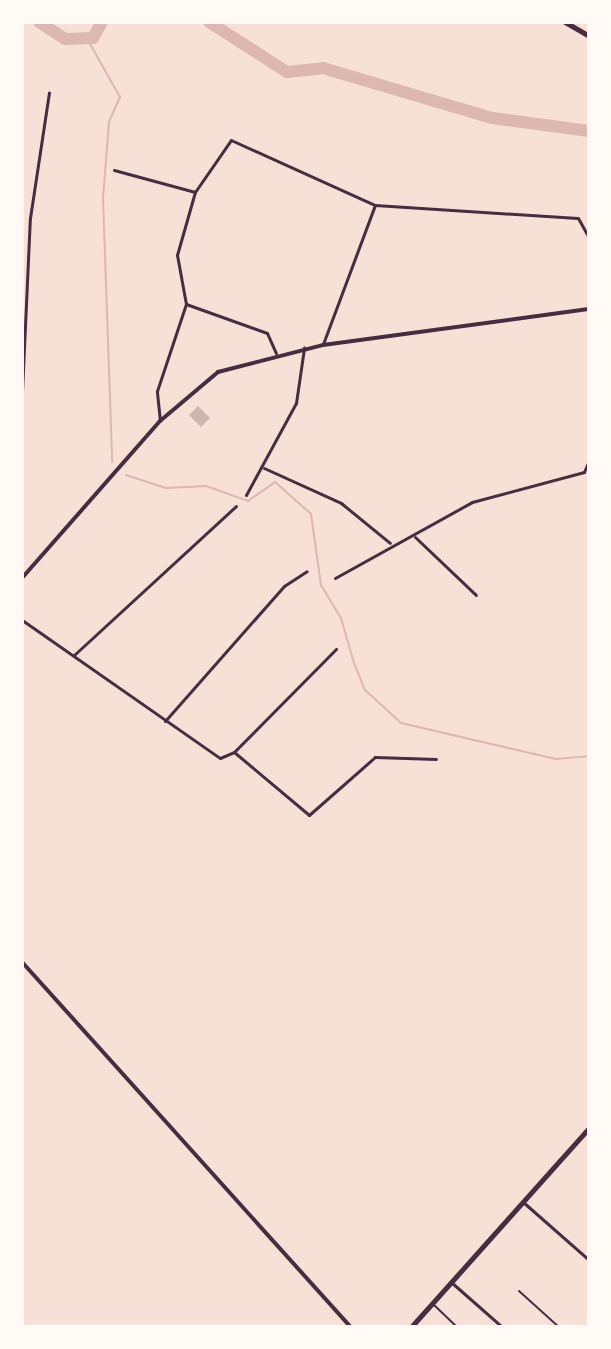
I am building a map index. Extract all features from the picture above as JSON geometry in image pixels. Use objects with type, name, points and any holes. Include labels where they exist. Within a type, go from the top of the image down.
[{"type":"main road","points":[[565,22],[589,36]]},
{"type":"main road","points":[[411,1327],[589,1128]]},
{"type":"street","points":[[22,392],[30,218],[49,92]]},
{"type":"street","points":[[160,421],[157,391],[186,304],[177,255],[195,192],[231,140],[375,205],[578,218],[589,238]]},
{"type":"street","points":[[114,170],[195,192]]},
{"type":"street","points":[[323,345],[375,205]]},
{"type":"street","points":[[186,304],[267,333],[276,353]]},
{"type":"street","points":[[22,578],[160,421],[218,372],[276,353],[304,348],[589,309]]},
{"type":"street","points":[[246,495],[264,468],[305,377],[304,348]]},
{"type":"street","points":[[335,578],[391,544],[415,537],[472,502],[584,472],[589,460]]},
{"type":"street","points":[[264,468],[341,503],[391,544]]},
{"type":"street","points":[[74,655],[236,506]]},
{"type":"street","points":[[415,537],[476,595]]},
{"type":"street","points":[[165,721],[284,586],[307,571]]},
{"type":"street","points":[[22,620],[220,758],[234,752],[336,649]]},
{"type":"street","points":[[234,752],[309,815],[375,757],[436,759]]},
{"type":"street","points":[[22,962],[351,1327]]},
{"type":"street","points":[[523,1202],[589,1260]]},
{"type":"street","points":[[450,1282],[502,1327]]},
{"type":"lane","points":[[519,1291],[559,1327]]},
{"type":"lane","points":[[432,1303],[457,1327]]},
{"type":"building","points":[[198,406],[210,418],[201,427],[189,415]]},
{"type":"waterway","points":[[39,22],[65,39],[93,38],[102,22]]},
{"type":"waterway","points":[[209,22],[287,72],[323,68],[492,118],[589,131]]},
{"type":"waterway","points":[[85,35],[120,97],[109,122],[103,198],[112,462]]},
{"type":"waterway","points":[[126,475],[166,488],[206,486],[248,501],[275,482],[311,514],[321,585],[341,618],[365,690],[401,723],[556,759],[589,756]]}]
